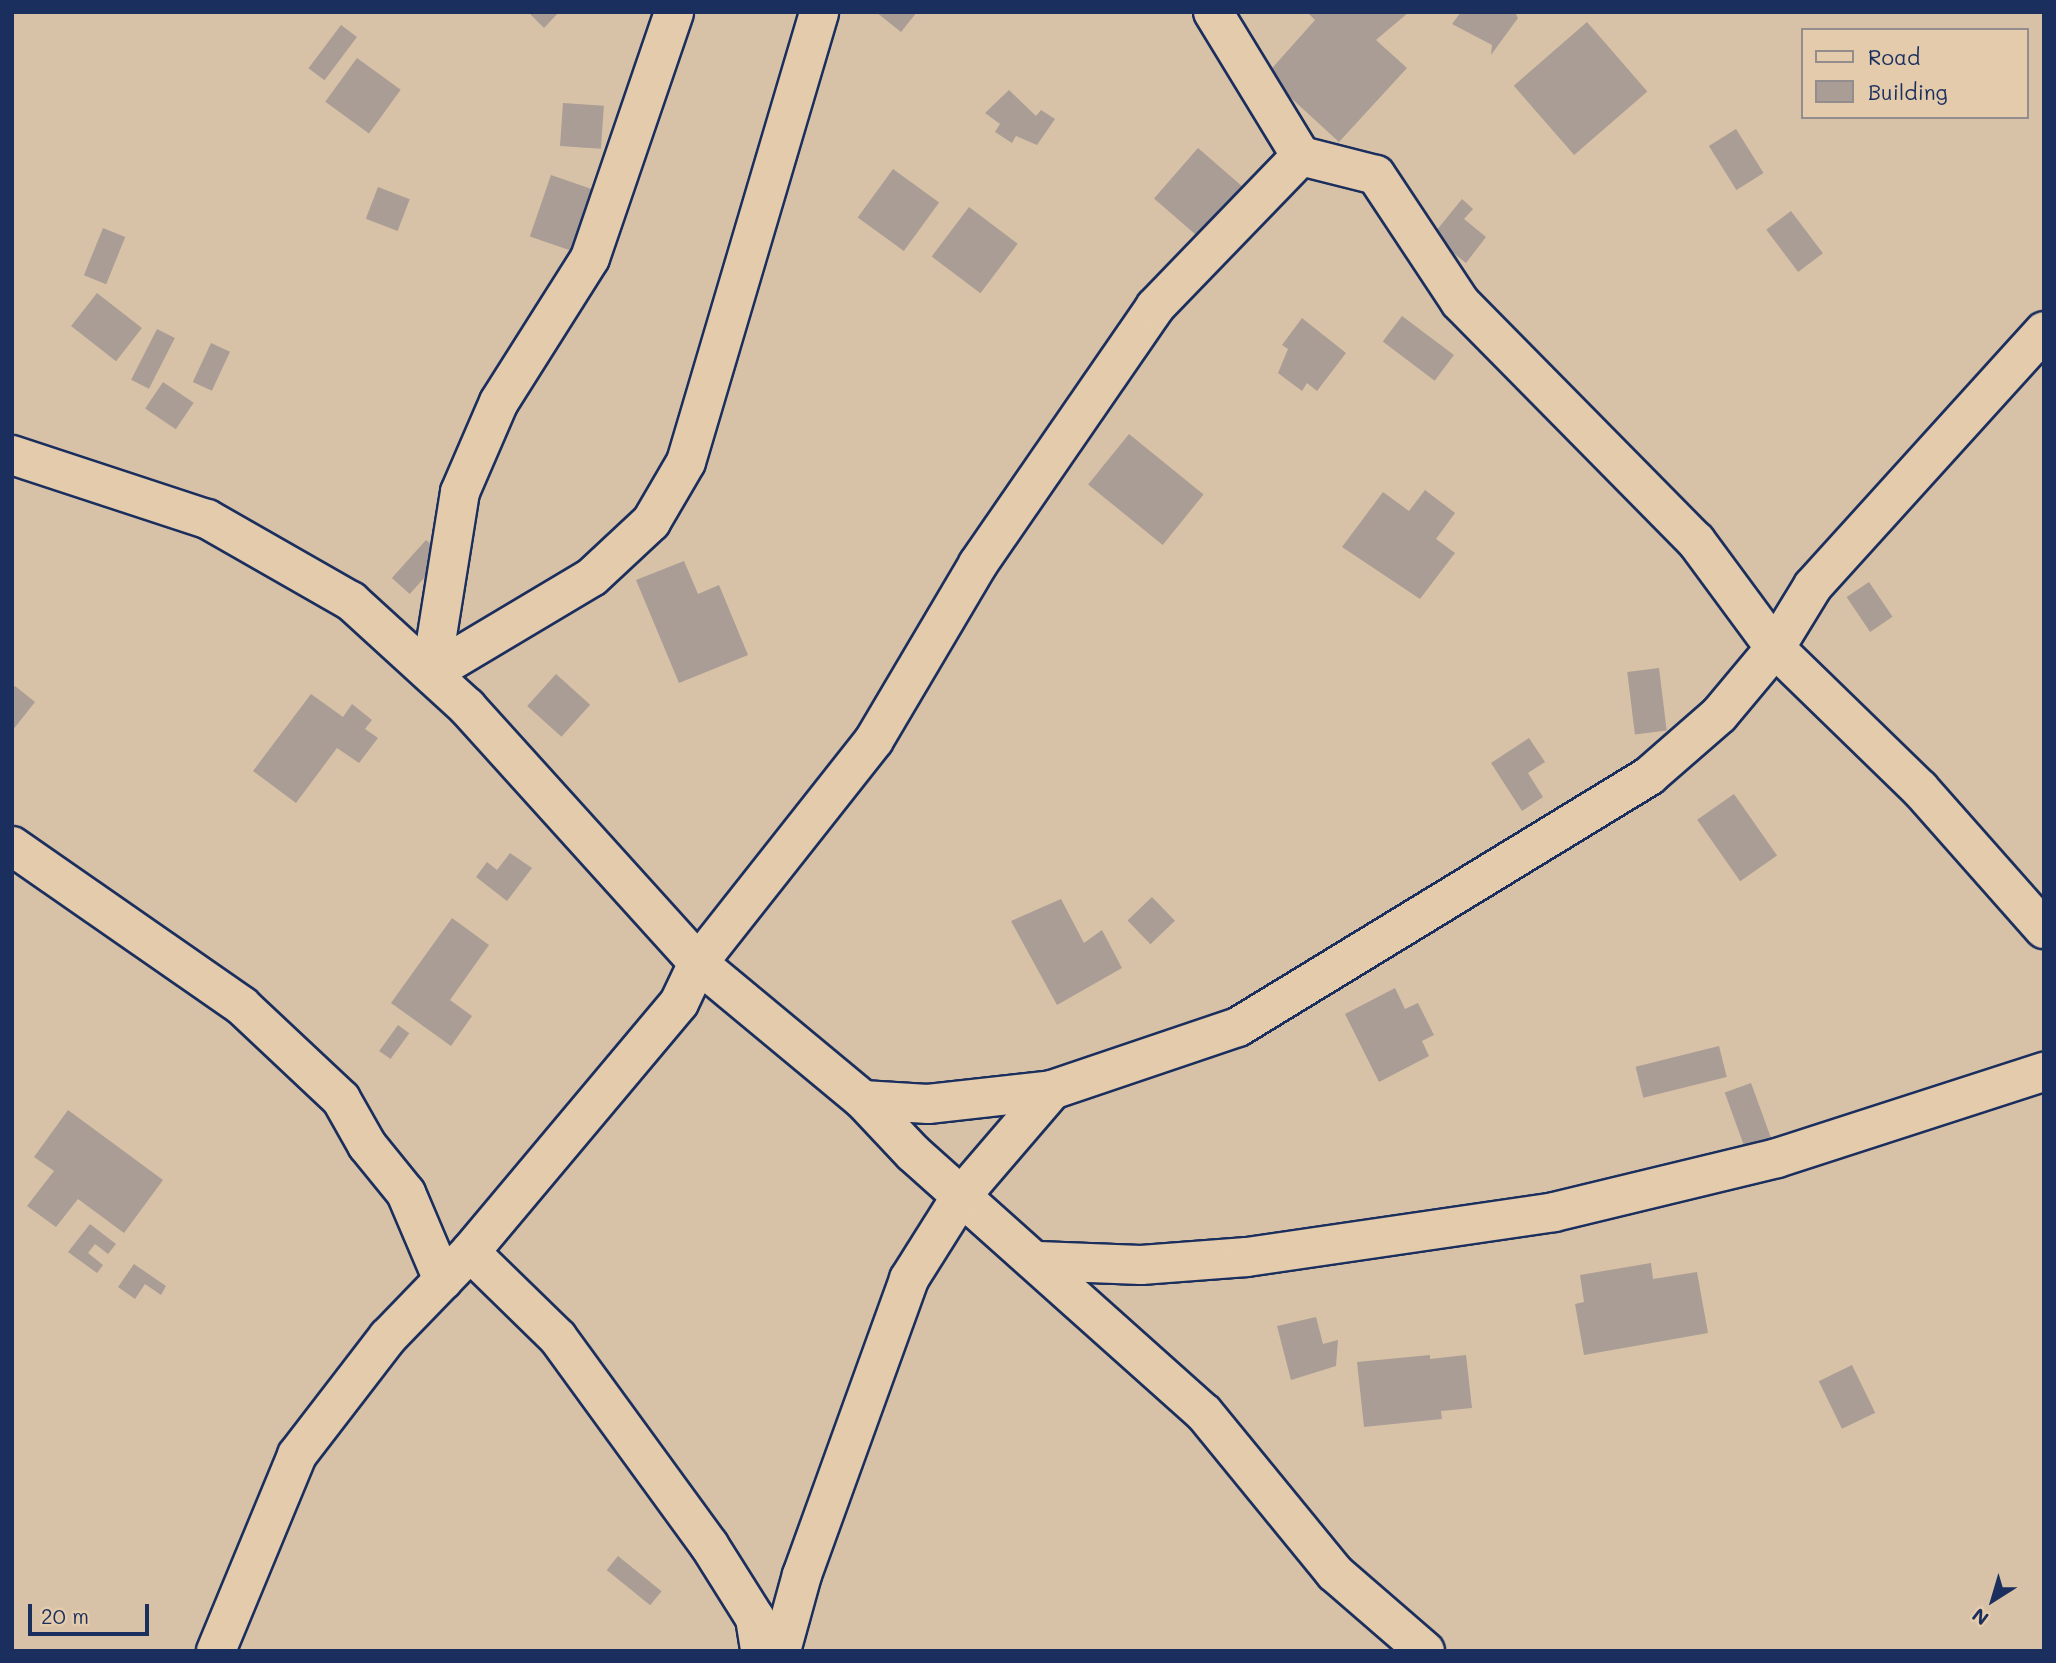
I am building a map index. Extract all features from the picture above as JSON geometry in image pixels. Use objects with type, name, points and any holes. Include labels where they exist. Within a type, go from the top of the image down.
[{"type":"street","points":[[431,673],[460,492],[499,402],[590,258],[674,12]]},
{"type":"street","points":[[431,673],[592,577],[651,522],[686,462],[819,12]]},
{"type":"street","points":[[1213,12],[1301,156],[1376,175],[1460,302],[1696,541],[1775,648],[1920,789],[2044,929]]},
{"type":"street","points":[[216,1651],[297,1455],[388,1337],[470,1252],[679,1003],[698,963],[874,740],[978,564],[1155,307],[1301,156]]},
{"type":"street","points":[[863,1100],[928,1104],[1052,1090],[1238,1027],[1649,776],[1719,715],[1775,648],[1812,586],[2044,331]]},
{"type":"street","points":[[12,455],[207,519],[352,601],[431,673],[698,963],[863,1100],[962,1195],[1204,1413],[1335,1573],[1425,1651]]},
{"type":"street","points":[[12,846],[242,1006],[341,1099],[367,1144],[406,1193],[443,1280]]},
{"type":"street","points":[[1038,1261],[1141,1265],[1247,1257],[1554,1212],[1776,1158],[2044,1072]]},
{"type":"street","points":[[781,1651],[802,1575],[909,1279],[962,1195],[1052,1090]]},
{"type":"street","points":[[470,1252],[558,1338],[709,1545],[755,1618],[760,1651]]},
{"type":"building","points":[[528,12],[559,12],[544,28]]},
{"type":"building","points":[[876,12],[917,12],[901,32]]},
{"type":"building","points":[[1307,12],[1409,12],[1376,40],[1407,68],[1339,142],[1266,75],[1315,20]]},
{"type":"building","points":[[1461,12],[1515,12],[1518,18],[1491,55],[1492,45],[1452,24]]},
{"type":"building","points":[[1587,22],[1647,91],[1574,155],[1514,86]]},
{"type":"building","points":[[341,25],[357,37],[324,80],[309,68]]},
{"type":"building","points":[[357,58],[401,90],[369,133],[325,102]]},
{"type":"building","points":[[1009,90],[1036,116],[1041,110],[1055,119],[1037,145],[1016,136],[1012,143],[995,132],[1000,124],[985,113]]},
{"type":"building","points":[[563,103],[604,106],[601,149],[560,146]]},
{"type":"building","points":[[1736,129],[1764,173],[1736,190],[1709,146]]},
{"type":"building","points":[[1198,148],[1242,186],[1198,237],[1154,199]]},
{"type":"building","points":[[893,169],[939,203],[904,251],[858,218]]},
{"type":"building","points":[[551,175],[610,195],[588,257],[530,236]]},
{"type":"building","points":[[378,187],[410,199],[398,231],[366,219]]},
{"type":"building","points":[[1462,199],[1473,209],[1464,219],[1486,237],[1466,263],[1432,236]]},
{"type":"building","points":[[969,207],[1018,244],[980,293],[932,257]]},
{"type":"building","points":[[1791,211],[1823,253],[1798,272],[1766,230]]},
{"type":"building","points":[[103,228],[125,237],[106,284],[84,275]]},
{"type":"building","points":[[97,293],[142,328],[116,361],[71,326]]},
{"type":"building","points":[[1402,316],[1454,355],[1435,381],[1383,342]]},
{"type":"building","points":[[1302,318],[1346,353],[1317,391],[1307,383],[1302,391],[1278,373],[1288,349],[1282,345]]},
{"type":"building","points":[[157,329],[175,338],[149,389],[131,380]]},
{"type":"building","points":[[211,343],[230,352],[212,391],[193,382]]},
{"type":"building","points":[[163,382],[194,403],[176,429],[145,409]]},
{"type":"building","points":[[1129,434],[1204,494],[1163,545],[1088,485]]},
{"type":"building","points":[[1425,490],[1455,513],[1436,539],[1455,553],[1420,599],[1342,547],[1383,492],[1409,511]]},
{"type":"building","points":[[426,540],[444,556],[410,594],[392,578]]},
{"type":"building","points":[[684,561],[698,594],[719,585],[748,655],[679,683],[636,580]]},
{"type":"building","points":[[1869,582],[1892,617],[1870,632],[1847,597]]},
{"type":"building","points":[[1659,668],[1667,731],[1635,734],[1627,672]]},
{"type":"building","points":[[556,674],[590,705],[561,737],[527,706]]},
{"type":"building","points":[[15,686],[35,702],[12,731],[12,690]]},
{"type":"building","points":[[311,694],[343,717],[352,704],[372,720],[365,729],[378,738],[359,763],[337,748],[296,803],[253,771]]},
{"type":"building","points":[[1529,738],[1545,762],[1528,773],[1543,797],[1522,811],[1491,763]]},
{"type":"building","points":[[1734,794],[1777,855],[1740,881],[1697,820]]},
{"type":"building","points":[[510,853],[532,868],[507,901],[476,877],[487,862],[497,870]]},
{"type":"building","points":[[1152,897],[1175,921],[1150,944],[1128,921]]},
{"type":"building","points":[[1061,899],[1084,943],[1102,930],[1122,968],[1057,1005],[1011,921]]},
{"type":"building","points":[[452,918],[489,945],[450,1000],[472,1016],[451,1046],[391,1003]]},
{"type":"building","points":[[1395,988],[1405,1009],[1418,1003],[1434,1035],[1422,1041],[1429,1056],[1379,1082],[1345,1014]]},
{"type":"building","points":[[398,1025],[409,1033],[391,1059],[379,1051]]},
{"type":"building","points":[[1719,1046],[1727,1077],[1643,1098],[1636,1067]]},
{"type":"building","points":[[1751,1083],[1771,1138],[1745,1148],[1725,1093]]},
{"type":"building","points":[[68,1110],[163,1180],[124,1233],[78,1199],[56,1227],[27,1206],[54,1171],[34,1157]]},
{"type":"building","points":[[90,1224],[116,1244],[108,1254],[95,1244],[88,1253],[103,1265],[97,1273],[68,1252]]},
{"type":"building","points":[[1651,1263],[1653,1279],[1697,1272],[1708,1333],[1584,1355],[1575,1304],[1584,1302],[1580,1275]]},
{"type":"building","points":[[134,1264],[166,1286],[161,1295],[145,1284],[135,1299],[118,1287]]},
{"type":"building","points":[[1316,1317],[1323,1344],[1338,1340],[1336,1366],[1291,1380],[1277,1326]]},
{"type":"building","points":[[1430,1355],[1430,1359],[1466,1355],[1472,1408],[1441,1411],[1442,1419],[1364,1427],[1357,1362]]},
{"type":"building","points":[[1852,1365],[1875,1413],[1842,1429],[1819,1381]]},
{"type":"building","points":[[618,1556],[662,1591],[650,1605],[607,1570]]}]
